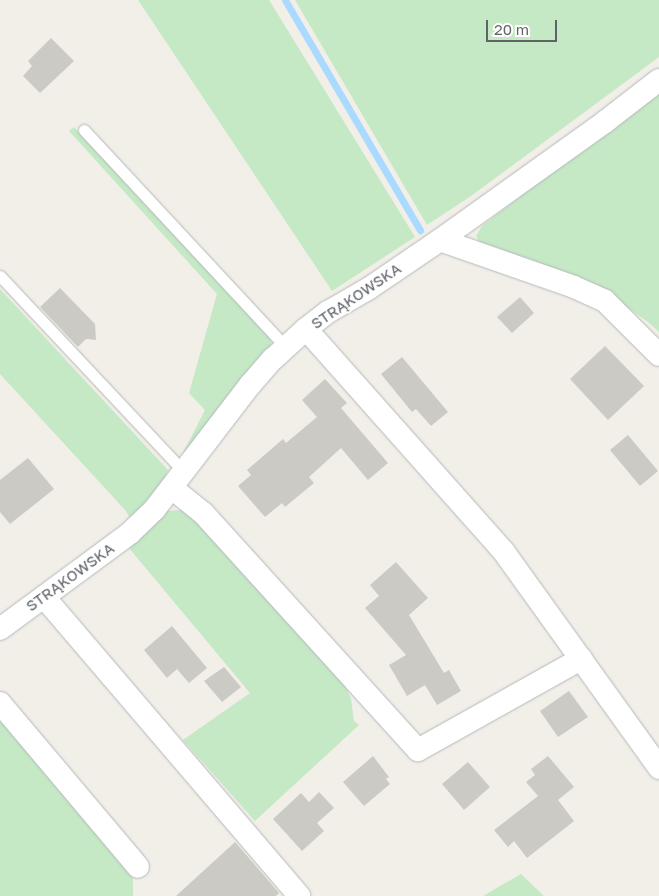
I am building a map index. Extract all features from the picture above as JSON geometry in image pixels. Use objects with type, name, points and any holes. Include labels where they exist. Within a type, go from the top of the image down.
[{"type":"street","name":"STRĄKOWSKA","points":[[0,629],[130,533],[178,480],[250,385],[286,347],[306,330],[328,312],[368,289],[440,240],[606,121],[659,80]]},
{"type":"street","points":[[440,240],[574,287],[605,301],[659,355]]},
{"type":"street","points":[[306,330],[504,552],[659,768]]},
{"type":"street","points":[[178,480],[203,513],[418,750],[581,659]]},
{"type":"street","points":[[44,597],[299,896]]},
{"type":"street","points":[[0,703],[138,866]]},
{"type":"lane","points":[[84,130],[286,347]]},
{"type":"lane","points":[[0,276],[178,480]]},
{"type":"green space","points":[[138,0],[269,0],[415,237],[332,291]]},
{"type":"green space","points":[[295,0],[659,0],[659,57],[471,196],[427,225]]},
{"type":"green space","points":[[659,88],[659,332],[597,286],[482,246],[476,236],[482,226]]},
{"type":"green space","points":[[74,127],[271,338],[272,350],[251,367],[193,449],[182,455],[205,410],[189,393],[217,294],[69,131]]},
{"type":"green space","points":[[0,289],[168,470],[163,484],[131,520],[126,511],[0,374]]},
{"type":"green space","points":[[183,510],[199,518],[344,683],[351,699],[354,721],[359,725],[255,821],[183,740],[250,693],[129,548],[167,511]]},
{"type":"green space","points":[[0,717],[133,878],[133,896],[0,896]]},
{"type":"green space","points":[[521,874],[544,896],[483,896]]},
{"type":"building","points":[[51,38],[74,61],[40,93],[23,76],[32,66],[28,61]]},
{"type":"building","points":[[60,288],[95,324],[96,340],[86,339],[78,347],[40,307]]},
{"type":"building","points":[[520,297],[534,313],[512,333],[497,317]]},
{"type":"building","points":[[605,346],[644,386],[608,420],[570,379]]},
{"type":"building","points":[[402,357],[448,412],[431,426],[416,409],[412,412],[381,374]]},
{"type":"building","points":[[325,379],[347,403],[341,408],[388,463],[368,480],[341,448],[309,477],[314,483],[285,507],[282,503],[265,517],[238,486],[251,475],[247,470],[283,439],[286,443],[317,417],[302,400]]},
{"type":"building","points":[[628,435],[658,471],[640,486],[610,450]]},
{"type":"building","points":[[28,458],[54,489],[10,524],[0,512],[0,480]]},
{"type":"building","points":[[396,562],[428,598],[409,615],[444,673],[449,670],[461,691],[437,705],[425,685],[407,696],[389,665],[406,655],[365,608],[379,596],[370,585]]},
{"type":"building","points":[[172,626],[207,668],[189,683],[177,669],[167,678],[144,650]]},
{"type":"building","points":[[224,667],[241,687],[222,702],[204,681]]},
{"type":"building","points":[[569,691],[588,717],[558,737],[540,711]]},
{"type":"building","points":[[373,756],[389,777],[386,779],[390,784],[364,806],[343,782]]},
{"type":"building","points":[[548,756],[574,787],[558,800],[574,821],[527,858],[514,841],[508,847],[494,830],[538,796],[526,782],[535,775],[531,769]]},
{"type":"building","points":[[468,762],[490,787],[464,810],[442,784]]},
{"type":"building","points":[[319,792],[334,808],[317,823],[324,831],[302,851],[273,819],[301,793],[309,802]]},
{"type":"building","points":[[235,842],[279,893],[276,896],[176,896]]},
{"type":"waterway","points":[[285,0],[420,230]]}]
